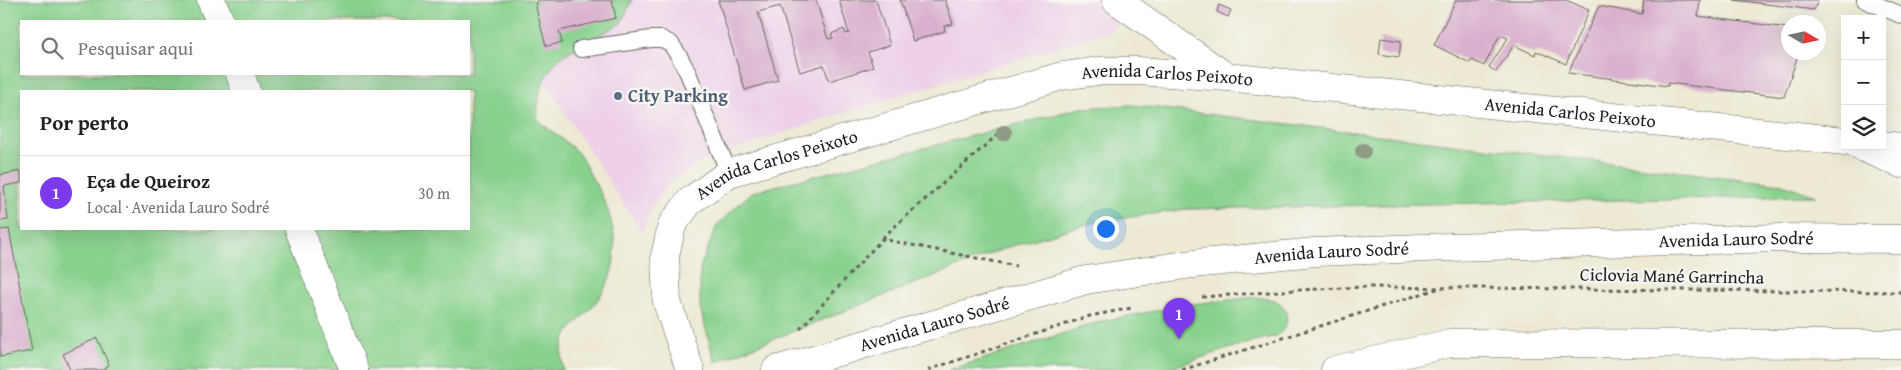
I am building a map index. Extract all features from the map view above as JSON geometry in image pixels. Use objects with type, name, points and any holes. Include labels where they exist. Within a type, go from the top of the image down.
[{"type":"main road","points":[[210,0],[220,20]]},
{"type":"main road","points":[[1116,0],[1226,77]]},
{"type":"main road","name":"Avenida Carlos Peixoto","points":[[690,370],[667,302],[665,256],[672,225],[690,201],[729,173],[1062,76],[1099,71],[1138,70],[1226,77],[1841,141]]},
{"type":"main road","points":[[240,75],[246,90]]},
{"type":"main road","points":[[1886,145],[1901,147]]},
{"type":"main road","points":[[1868,150],[1901,164]]},
{"type":"main road","points":[[299,230],[354,370]]},
{"type":"main road","name":"Avenida Lauro Sodré","points":[[776,370],[1086,280],[1192,264],[1315,252],[1450,247],[1780,238],[1901,239]]},
{"type":"main road","points":[[1335,370],[1450,343],[1901,344]]},
{"type":"lane","points":[[1865,0],[1901,15]]},
{"type":"lane","points":[[581,49],[651,39],[662,39],[671,44],[688,73],[729,173]]},
{"type":"path","points":[[796,334],[882,238],[1011,122]]},
{"type":"path","points":[[882,238],[1018,266]]},
{"type":"path","points":[[1182,370],[1443,287]]},
{"type":"path","name":"Ciclovia Mané Garrincha","points":[[1200,298],[1295,290],[1443,287],[1901,292]]},
{"type":"path","points":[[928,370],[1090,316],[1135,307]]},
{"type":"shaded area","points":[[492,0],[1118,0],[1120,15],[1116,25],[1107,32],[824,119],[702,161],[671,181],[663,190],[650,210],[642,233]]},
{"type":"green space","points":[[0,0],[632,0],[621,23],[560,57],[545,78],[538,102],[538,120],[577,152],[600,192],[607,207],[614,238],[612,269],[607,284],[598,299],[566,337],[562,356],[563,370],[0,370]]},
{"type":"green space","points":[[1132,105],[1782,184],[1816,196],[1187,209],[1091,223],[1008,247],[715,362],[700,308],[700,268],[717,225],[752,192],[1081,108]]},
{"type":"green space","points":[[1256,297],[1275,300],[1282,305],[1286,312],[1287,321],[1284,329],[1277,336],[1249,342],[1164,370],[949,370],[1102,321],[1192,304]]},
{"type":"building","points":[[537,0],[612,0],[616,18],[559,31],[562,43],[546,46],[536,8]]},
{"type":"building","points":[[718,0],[816,0],[828,39],[833,38],[831,34],[844,29],[846,34],[849,33],[839,0],[876,0],[890,45],[868,52],[873,67],[829,81],[824,65],[800,72],[780,6],[758,12],[778,80],[745,90]]},
{"type":"building","points":[[900,0],[945,0],[953,24],[944,26],[945,31],[913,41]]},
{"type":"building","points":[[1456,0],[1566,0],[1589,10],[1566,64],[1536,51],[1535,55],[1514,45],[1496,72],[1489,67],[1508,38],[1500,35],[1484,66],[1472,60],[1470,63],[1434,45]]},
{"type":"building","points":[[1644,0],[1700,0],[1698,16],[1781,27],[1781,60],[1796,60],[1784,97],[1668,83],[1668,86],[1568,73],[1599,6],[1642,14]]},
{"type":"building","points":[[1734,0],[1818,0],[1814,10]]},
{"type":"building","points":[[1219,5],[1231,10],[1228,17],[1217,12]]},
{"type":"building","points":[[1381,38],[1401,41],[1399,57],[1379,54]]},
{"type":"building","points":[[20,171],[20,183],[4,186],[8,220],[0,221],[0,175]]},
{"type":"building","points":[[9,229],[32,351],[0,357],[0,230]]},
{"type":"building","points":[[97,338],[109,365],[103,370],[70,370],[63,354]]},
{"type":"place","name":"City Parking","points":[[618,96]]},
{"type":"place","name":"Eça de Queiroz","points":[[1179,339]]}]
